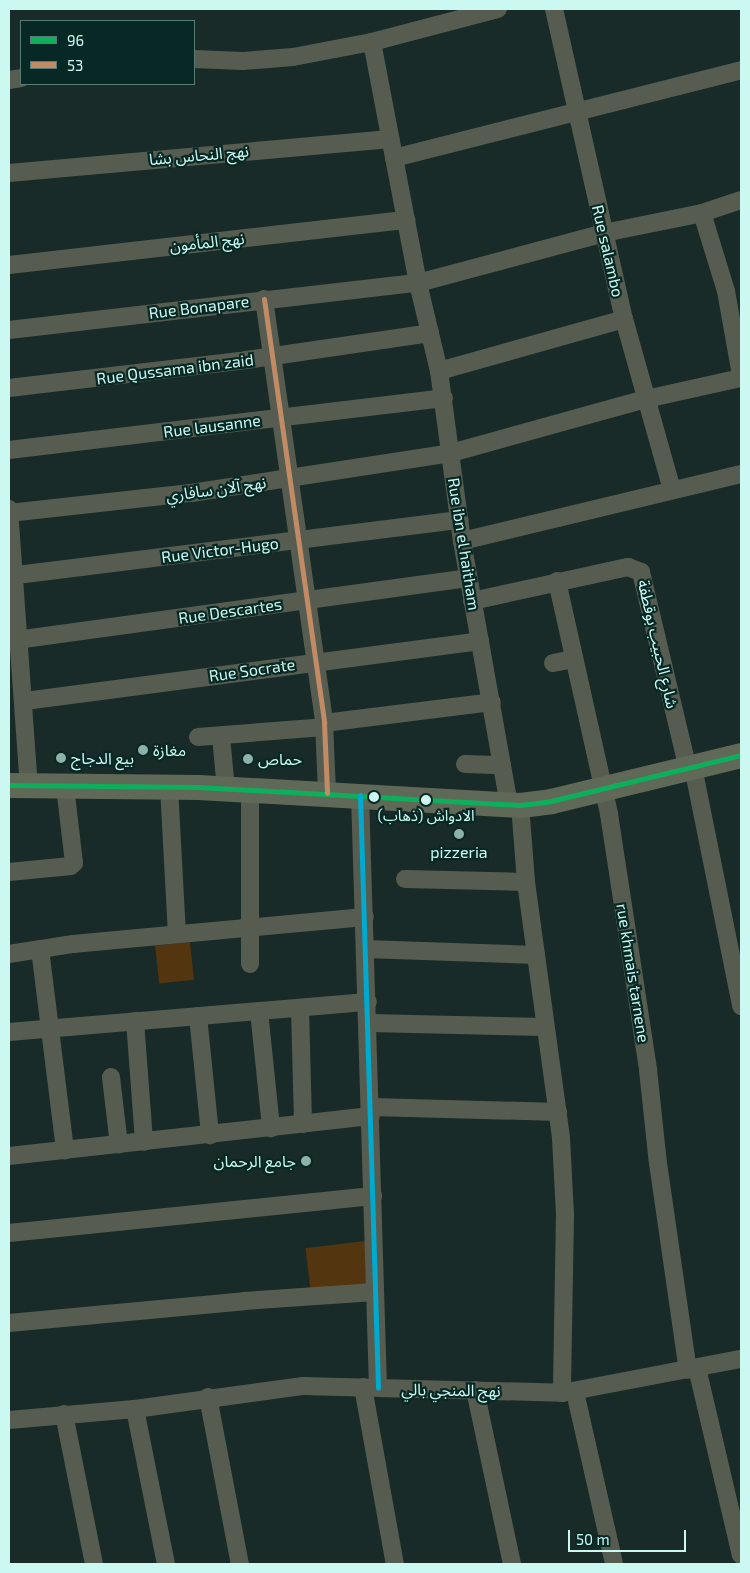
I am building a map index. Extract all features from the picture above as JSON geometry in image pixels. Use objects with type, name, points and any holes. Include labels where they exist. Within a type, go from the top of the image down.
[{"type":"street","points":[[195,59],[243,61],[293,57],[372,42],[498,9]]},
{"type":"street","name":"Rue salambo","points":[[554,9],[624,319],[672,490]]},
{"type":"street","name":"Rue ibn el haitham","points":[[372,42],[418,283],[439,371],[468,578],[502,765],[514,805],[558,1112],[565,1214],[568,1392],[614,1564]]},
{"type":"street","points":[[394,158],[741,70]]},
{"type":"street","name":"نهج النحاس بشا","points":[[9,174],[390,139]]},
{"type":"street","name":"Rue Bonapare","points":[[9,330],[264,299],[418,283],[604,233],[702,213],[741,200]]},
{"type":"street","points":[[702,213],[726,291],[741,377]]},
{"type":"street","name":"نهج المأمون","points":[[9,265],[406,220]]},
{"type":"street","points":[[264,299],[316,662],[324,725],[327,793]]},
{"type":"street","points":[[439,371],[624,319]]},
{"type":"street","name":"Rue Qussama ibn zaid","points":[[9,388],[273,356],[430,334]]},
{"type":"street","name":"نهج آلان سافاري","points":[[9,513],[291,479],[451,453],[646,399],[741,377]]},
{"type":"street","name":"Rue lausanne","points":[[9,450],[444,398]]},
{"type":"street","points":[[462,541],[741,474]]},
{"type":"street","points":[[9,509],[15,640],[25,701],[19,786],[226,789],[327,793],[514,805],[603,789],[741,755]]},
{"type":"street","name":"Rue Victor-Hugo","points":[[12,575],[299,540],[395,525],[460,520]]},
{"type":"street","name":"شارع الحبيب بوقطفة","points":[[472,601],[557,580],[628,567],[641,572],[691,768]]},
{"type":"street","name":"Rue Descartes","points":[[15,640],[468,578]]},
{"type":"street","name":"rue khmais tarnene","points":[[557,580],[603,789],[648,1070],[658,1163],[692,1369],[741,1555]]},
{"type":"street","name":"Rue Socrate","points":[[25,701],[480,641]]},
{"type":"street","points":[[553,663],[573,659]]},
{"type":"street","points":[[198,737],[220,737],[324,725],[492,702]]},
{"type":"street","points":[[220,737],[226,789]]},
{"type":"street","points":[[465,764],[502,765]]},
{"type":"street","points":[[691,768],[741,1006]]},
{"type":"street","points":[[9,872],[71,866],[74,863],[65,786]]},
{"type":"street","points":[[169,787],[177,934]]},
{"type":"street","points":[[250,790],[250,964]]},
{"type":"street","points":[[360,795],[369,1023],[375,1292],[370,1388],[395,1564]]},
{"type":"street","points":[[405,879],[526,882]]},
{"type":"street","points":[[9,954],[249,926],[365,917]]},
{"type":"street","points":[[40,949],[65,1150]]},
{"type":"street","points":[[366,949],[536,955]]},
{"type":"street","points":[[9,1032],[368,1002]]},
{"type":"street","points":[[300,1008],[302,1124]]},
{"type":"street","points":[[259,1011],[271,1128]]},
{"type":"street","points":[[198,1016],[210,1135]]},
{"type":"street","points":[[135,1021],[144,1142]]},
{"type":"street","points":[[369,1023],[545,1027]]},
{"type":"street","points":[[111,1077],[119,1145]]},
{"type":"street","points":[[9,1156],[271,1128],[371,1112],[558,1112]]},
{"type":"street","points":[[9,1233],[373,1196]]},
{"type":"street","points":[[9,1323],[244,1301],[375,1292]]},
{"type":"street","name":"نهج المنجي بالي","points":[[9,1420],[135,1409],[208,1397],[303,1386],[568,1392],[741,1359]]},
{"type":"street","points":[[475,1390],[512,1564]]},
{"type":"street","points":[[208,1397],[240,1564]]},
{"type":"street","points":[[135,1409],[166,1564]]},
{"type":"street","points":[[64,1414],[94,1564]]},
{"type":"shaded area","points":[[190,942],[194,980],[159,983],[155,946]]},
{"type":"shaded area","points":[[365,1241],[370,1284],[311,1291],[305,1248]]},
{"type":"transit line","name":"53","points":[[264,299],[324,723],[327,793]]},
{"type":"transit line","name":"96","points":[[9,785],[198,787],[520,805],[551,801],[741,755]]},
{"type":"transit line","points":[[360,795],[378,1388]]},
{"type":"place","name":"مغازة","points":[[143,750]]},
{"type":"place","name":"بيع الدجاج","points":[[61,758]]},
{"type":"place","name":"حماص","points":[[248,759]]},
{"type":"place","name":"الادواش (ذهاب)","points":[[426,800]]},
{"type":"place","name":"pizzeria","points":[[459,834]]},
{"type":"place","name":"جامع الرحمان","points":[[306,1161]]}]
